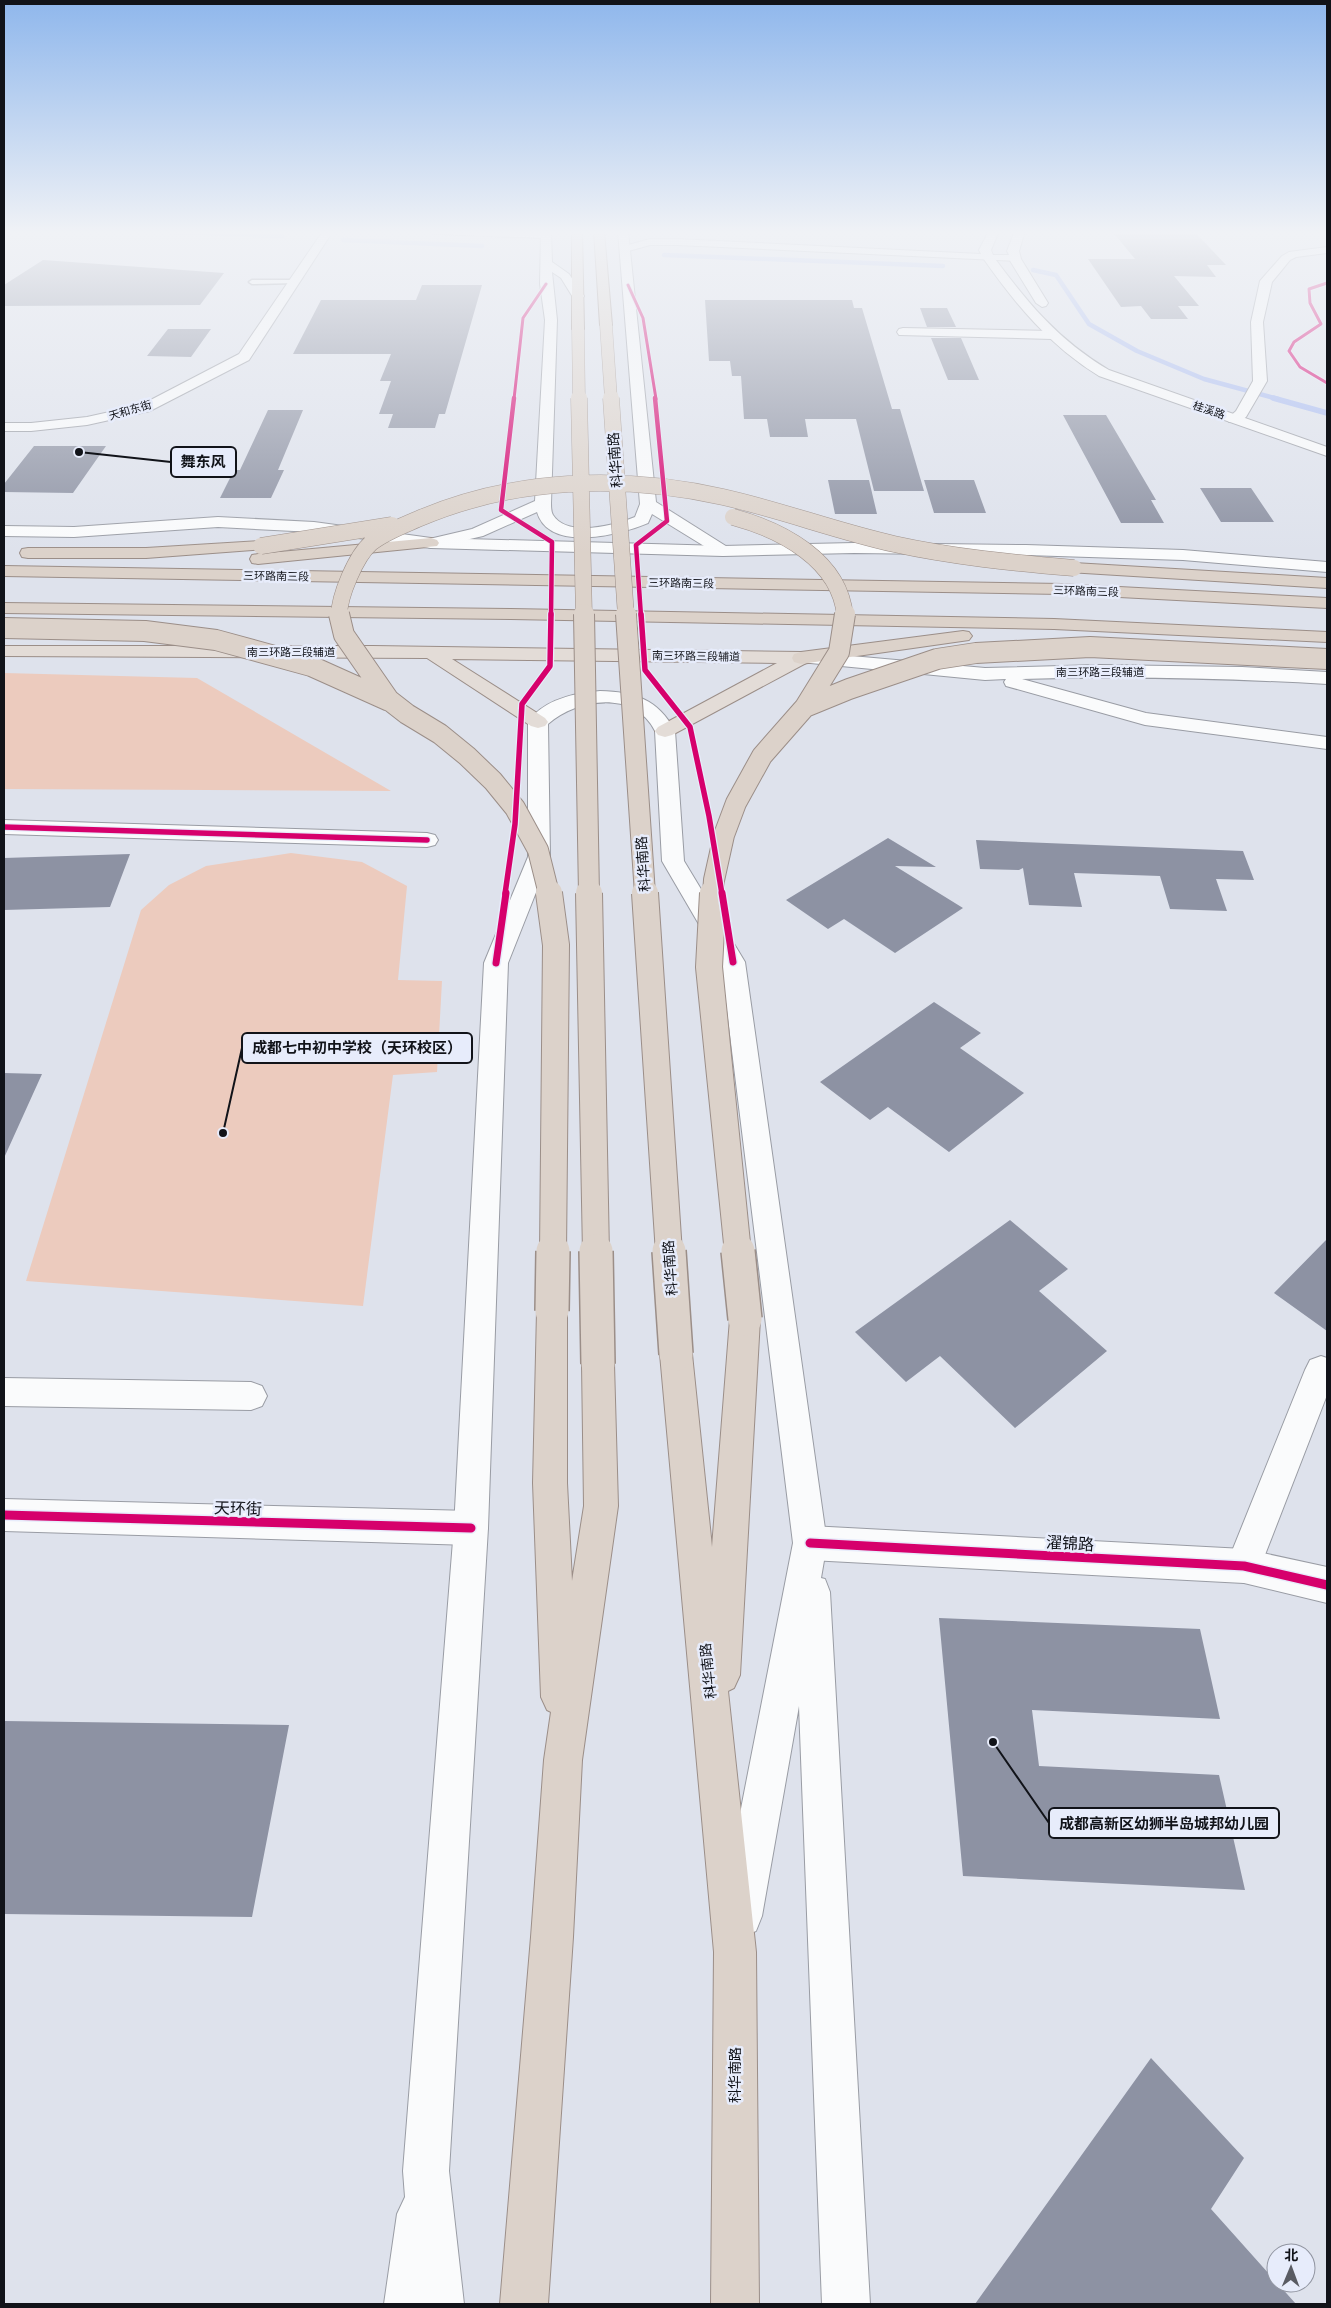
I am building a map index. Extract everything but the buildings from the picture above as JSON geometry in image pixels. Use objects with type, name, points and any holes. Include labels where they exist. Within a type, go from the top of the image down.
[{"type":"highway","points":[[524,2304],[552,1937],[563,1760],[601,1506],[578,339]]},
{"type":"highway","name":"科华南路","points":[[607,339],[676,1354],[735,1952],[735,2304]]},
{"type":"highway","points":[[389,701],[341,630],[339,605],[355,567],[368,546],[404,525],[442,509],[483,496],[536,488],[594,484],[649,485],[701,492],[892,543],[948,555],[1074,568],[1327,583]]},
{"type":"highway","points":[[13,553],[146,553],[261,546],[359,531],[521,502],[577,497],[621,498],[684,506]]},
{"type":"highway","points":[[714,511],[752,522],[787,538],[816,558],[838,588],[845,614],[839,652],[804,707],[762,756],[736,803],[724,835],[714,880],[709,967],[744,1319],[716,1753]]},
{"type":"highway","points":[[42,572],[300,557],[431,543]]},
{"type":"highway","name":"三环路南三段","points":[[4,571],[1053,589],[1327,603]]},
{"type":"highway","points":[[4,608],[521,614],[1054,624],[1327,637]]},
{"type":"highway","points":[[801,658],[1054,624]]},
{"type":"highway","points":[[4,628],[145,631],[216,640],[311,666],[389,701],[440,734],[481,769],[512,803],[534,840],[549,891],[556,944],[550,1483],[563,1760]]},
{"type":"highway","points":[[804,707],[849,689],[937,659],[976,652],[1090,647],[1327,659]]},
{"type":"main road","name":"南三环路三段辅道","points":[[4,650],[432,652],[801,658]]},
{"type":"main road","points":[[432,652],[538,722]]},
{"type":"main road","points":[[665,731],[801,658]]},
{"type":"street","name":"天和东街","points":[[4,427],[31,427],[87,421],[145,408],[244,358],[257,339]]},
{"type":"street","points":[[550,339],[543,503],[546,517],[555,525],[573,532],[603,532],[624,528],[642,520],[648,504],[633,339]]},
{"type":"street","name":"桂溪路","points":[[1057,339],[1073,354],[1104,373],[1237,417],[1327,441]]},
{"type":"street","name":"桂溪路","points":[[1071,339],[1081,348],[1108,366],[1327,452]]},
{"type":"street","points":[[1237,417],[1260,381],[1258,339]]},
{"type":"street","points":[[431,543],[477,533],[543,503]]},
{"type":"street","points":[[648,504],[723,551]]},
{"type":"street","points":[[4,532],[74,532],[218,522],[314,527],[431,543],[723,551],[854,548],[1026,550],[1183,555],[1327,566]]},
{"type":"street","points":[[854,548],[994,534]]},
{"type":"street","points":[[1122,537],[1230,543]]},
{"type":"street","name":"南三环路三段辅道","points":[[801,658],[985,674],[1099,671],[1242,673],[1327,678]]},
{"type":"street","points":[[985,674],[1145,719],[1327,743]]},
{"type":"street","points":[[408,2304],[426,2171],[471,1528],[496,963],[538,857],[538,722],[552,710],[575,700],[603,697],[629,700],[648,708],[660,719],[665,731],[673,861],[733,962],[810,1543],[846,2304]]},
{"type":"street","points":[[4,827],[426,840]]},
{"type":"street","points":[[1244,1566],[1320,1370]]},
{"type":"street","points":[[4,1392],[250,1396]]},
{"type":"street","name":"天环街","points":[[4,1515],[471,1528]]},
{"type":"street","points":[[735,1952],[810,1543]]},
{"type":"street","name":"濯锦路","points":[[810,1543],[1244,1566],[1327,1585]]},
{"type":"street","points":[[426,2171],[440,2304]]},
{"type":"shaded area","points":[[4,673],[197,678],[391,791],[4,789]]},
{"type":"shaded area","points":[[291,853],[362,862],[407,886],[398,980],[442,981],[437,1072],[393,1075],[363,1306],[26,1281],[141,910],[169,885],[206,866]]},
{"type":"waterway","points":[[1115,339],[1137,351],[1204,379],[1278,399]]},
{"type":"waterway","points":[[1273,398],[1327,413]]},
{"type":"cycle path","points":[[496,963],[515,824],[522,704],[550,666],[552,542],[501,510],[521,339]]},
{"type":"cycle path","points":[[646,339],[657,409],[667,521],[636,545],[645,670],[690,727],[709,816],[733,962]]},
{"type":"cycle path","points":[[1299,339],[1294,342],[1289,351],[1292,357],[1300,367],[1327,383]]},
{"type":"cycle path","points":[[4,827],[427,840]]},
{"type":"cycle path","points":[[4,1515],[471,1528]]},
{"type":"cycle path","points":[[810,1543],[1244,1566],[1327,1585]]},
{"type":"place","name":"舞东风","points":[[79,452]]},
{"type":"place","name":"成都七中初中学校（天环校区）","points":[[223,1133]]},
{"type":"place","name":"成都高新区幼狮半岛城邦幼儿园","points":[[993,1742]]}]
